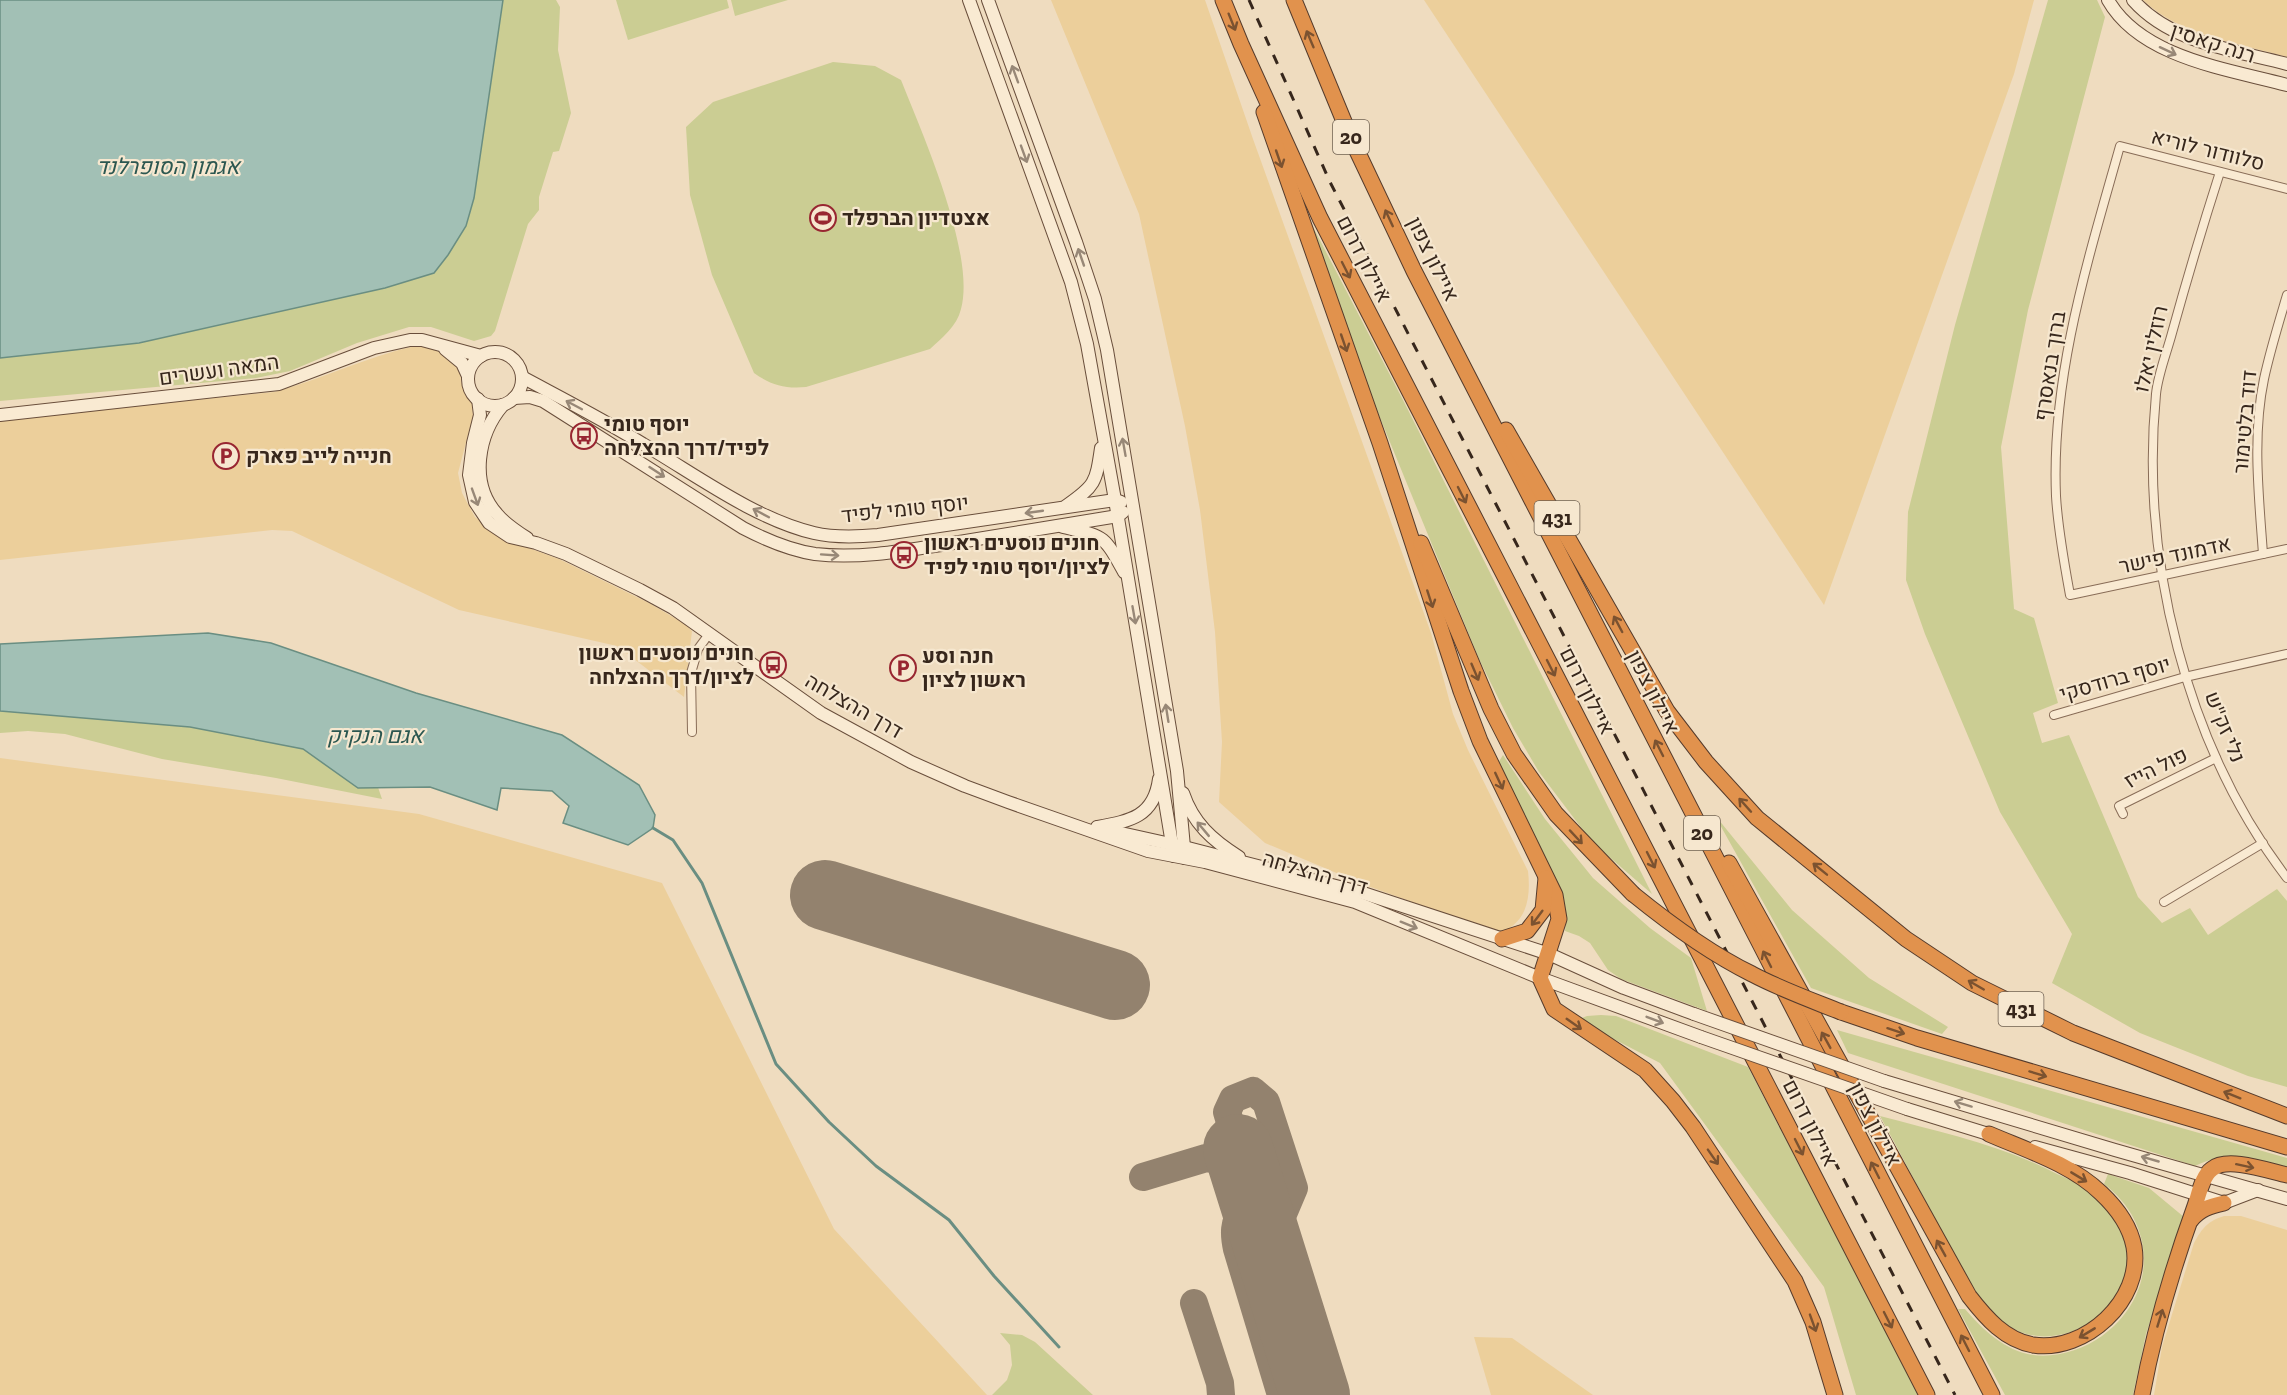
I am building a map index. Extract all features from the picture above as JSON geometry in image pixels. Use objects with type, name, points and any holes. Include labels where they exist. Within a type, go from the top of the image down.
[{"type":"highway","name":"איילון דרום","points":[[1223,0],[1320,218],[1370,318],[1927,1395]]},
{"type":"highway","name":"איילון צפון","points":[[1294,0],[1350,136],[1414,271],[1992,1395]]},
{"type":"highway","points":[[1241,44],[1480,741],[1555,895],[1559,919],[1540,978],[1554,1009],[1645,1070],[1673,1101],[1692,1127],[1795,1281],[1814,1322],[1835,1395]]},
{"type":"highway","name":"431","points":[[1414,271],[1667,711],[1706,762],[1757,818],[1906,939],[1972,983],[2073,1033],[2287,1116]]},
{"type":"highway","points":[[1380,444],[1482,690],[1514,754],[1556,814],[1634,894],[1697,942],[1751,974],[1840,1012],[1917,1038],[2287,1148]]},
{"type":"highway","points":[[1671,771],[1708,825],[1969,1296],[1991,1322],[2002,1331],[2024,1341],[2045,1345],[2078,1338],[2110,1316],[2124,1297],[2133,1274],[2134,1255],[2127,1226],[2116,1209],[2090,1183],[2055,1163],[1989,1134]]},
{"type":"highway","points":[[1502,939],[1527,931],[1543,910],[1546,878]]},
{"type":"highway","points":[[2142,1395],[2153,1342],[2206,1175],[2218,1165],[2232,1163],[2287,1175]]},
{"type":"highway","points":[[2189,1223],[2197,1213],[2208,1206],[2224,1203]]},
{"type":"street","points":[[969,0],[1071,282],[1087,344],[1160,766],[1179,851]]},
{"type":"street","points":[[987,0],[1095,299],[1107,350],[1177,771],[1187,804],[1194,818],[1208,835],[1250,864]]},
{"type":"street","name":"רנה קאסין","points":[[2108,0],[2129,25],[2176,55],[2287,85]]},
{"type":"street","name":"רנה קאסין","points":[[2133,0],[2163,26],[2184,36],[2287,64]]},
{"type":"street","name":"סלוודור לוריא","points":[[2121,146],[2287,189]]},
{"type":"street","name":"ברוך בנאסרף","points":[[2070,596],[2059,538],[2056,494],[2061,394],[2083,276],[2121,146]]},
{"type":"street","name":"רוזלין יאלו","points":[[2164,576],[2155,510],[2156,392],[2220,172]]},
{"type":"street","name":"דוד בלטימור","points":[[2263,554],[2257,471],[2262,393],[2287,294]]},
{"type":"street","name":"המאה ועשרים","points":[[0,415],[257,388],[298,378],[374,348],[393,343],[422,340],[481,356]]},
{"type":"street","points":[[436,343],[462,363],[468,375],[472,393],[478,399],[490,405],[503,405],[514,398],[521,389],[520,369],[508,355],[491,352],[481,356],[468,375]]},
{"type":"street","name":"יוסף טומי לפיד","points":[[522,377],[614,426],[761,514],[779,523],[815,534],[851,537],[878,535],[1115,500],[1133,505]]},
{"type":"street","name":"יוסף טומי לפיד","points":[[514,398],[530,397],[543,401],[743,528],[769,542],[790,549],[832,555],[881,553],[1118,516],[1133,505]]},
{"type":"street","name":"דרך ההצלחה","points":[[478,399],[480,415],[471,452],[469,475],[475,502],[489,523],[496,529],[510,537],[536,543]]},
{"type":"street","name":"דרך ההצלחה","points":[[503,405],[495,414],[486,432],[482,446],[480,474],[483,489],[496,513],[513,529],[536,543],[604,571],[673,608],[821,713],[911,762],[965,786],[1148,851],[1179,851],[1250,864],[1363,893],[1549,954],[1624,988],[1884,1081],[2287,1199]]},
{"type":"street","points":[[1062,508],[1092,486],[1098,474],[1103,438]]},
{"type":"street","points":[[1059,526],[1102,537],[1109,544],[1129,582]]},
{"type":"street","name":"אדמונד פישר","points":[[2070,596],[2287,549]]},
{"type":"street","name":"נלי זק\"ש","points":[[2164,576],[2185,677],[2216,758],[2263,843],[2287,878]]},
{"type":"street","points":[[692,732],[692,673],[698,649],[710,634]]},
{"type":"street","name":"יוסף ברודסקי","points":[[2054,715],[2185,677],[2286,656]]},
{"type":"street","name":"פול הייז","points":[[2123,814],[2119,806],[2216,758]]},
{"type":"street","points":[[1097,828],[1125,822],[1146,811],[1153,802],[1160,766]]},
{"type":"street","points":[[1177,771],[1179,851]]},
{"type":"street","name":"דרך ההצלחה","points":[[1039,813],[1355,902],[1540,978],[1907,1109],[2130,1173],[2224,1203]]},
{"type":"street","points":[[2164,902],[2263,843]]},
{"type":"street","points":[[2224,1203],[2258,1190]]},
{"type":"green space","points":[[503,0],[556,0],[560,7],[558,50],[571,113],[559,151],[553,152],[539,197],[539,210],[528,224],[495,331],[491,336],[474,341],[431,327],[409,327],[357,343],[290,371],[256,378],[0,401],[0,358],[139,343],[385,288],[434,273],[466,226],[474,198]]},
{"type":"green space","points":[[616,0],[727,0],[729,8],[628,40]]},
{"type":"green space","points":[[731,0],[788,0],[735,16]]},
{"type":"green space","points":[[2048,0],[2097,0],[2105,17],[2028,310],[2001,447],[2014,609],[2034,618],[2058,703],[2033,713],[2042,743],[2069,735],[2138,897],[2162,923],[2190,908],[2208,935],[2277,889],[2287,901],[2287,1087],[2248,1076],[2140,1033],[2052,983],[2072,934],[2000,812],[1925,634],[1906,580],[1908,512],[1955,325]]},
{"type":"green space","name":"אצטדיון הברפלד","points":[[833,62],[875,66],[901,80],[933,161],[954,226],[961,257],[964,286],[961,309],[953,326],[930,349],[806,387],[785,387],[766,381],[754,373],[712,275],[690,195],[686,127],[713,102]]},
{"type":"green space","points":[[1298,198],[1403,400],[1652,894],[1592,842],[1539,772],[1513,728],[1479,659],[1325,284]]},
{"type":"green space","points":[[0,698],[127,710],[370,764],[382,799],[162,759],[65,734],[28,731],[0,733]]},
{"type":"green space","points":[[1503,755],[1545,819],[1593,878],[1650,928],[1691,958],[1707,1011],[1621,979],[1608,970],[1590,943],[1565,931],[1566,920],[1498,763]]},
{"type":"green space","points":[[1714,814],[1792,910],[1869,978],[1948,1027],[1942,1034],[1811,988]]},
{"type":"green space","points":[[1587,1016],[1616,1016],[1748,1067],[1919,1395],[1856,1395],[1824,1287],[1660,1063],[1577,1020]]},
{"type":"green space","points":[[1837,1030],[2287,1158],[2287,1167],[2230,1157],[2207,1161],[2195,1166],[1848,1053]]},
{"type":"green space","points":[[1880,1116],[1970,1140],[2015,1155],[2083,1187],[2107,1209],[2126,1244],[2126,1274],[2118,1294],[2105,1310],[2088,1324],[2069,1333],[2048,1336],[2027,1334],[2007,1325],[1984,1304],[1974,1291]]},
{"type":"green space","points":[[2108,1174],[2149,1188],[2184,1217],[2146,1334],[2133,1395],[2005,1395],[1958,1309],[1965,1309],[1979,1324],[2004,1344],[2023,1353],[2042,1356],[2069,1352],[2086,1345],[2102,1336],[2120,1320],[2133,1301],[2141,1281],[2144,1260],[2142,1240],[2134,1219],[2122,1201],[2104,1184]]},
{"type":"green space","points":[[1000,1333],[1022,1335],[1035,1342],[1093,1395],[992,1395],[1007,1380],[1012,1365],[1010,1345]]},
{"type":"sand","points":[[1051,0],[1205,0],[1431,633],[1453,714],[1468,750],[1528,871],[1529,891],[1525,909],[1521,917],[1508,929],[1498,933],[1365,885],[1265,843],[1219,802],[1222,742],[1215,632],[1200,510],[1185,426],[1139,214]]},
{"type":"sand","points":[[1424,0],[2034,0],[2014,74],[1824,605]]},
{"type":"sand","points":[[2143,0],[2287,0],[2287,57],[2192,30],[2158,12]]},
{"type":"sand","points":[[415,346],[430,347],[445,352],[460,369],[461,382],[472,401],[473,416],[458,473],[462,493],[475,517],[501,538],[559,559],[649,603],[685,624],[692,631],[684,697],[617,646],[459,610],[292,531],[272,530],[0,560],[0,420],[274,392]]},
{"type":"sand","points":[[0,758],[419,814],[662,883],[834,1229],[987,1395],[0,1395]]},
{"type":"sand","points":[[2224,1216],[2241,1216],[2287,1230],[2287,1395],[2154,1395],[2162,1347],[2194,1243],[2206,1226]]},
{"type":"sand","points":[[1474,1337],[1512,1338],[1593,1395],[1491,1395]]},
{"type":"water","name":"אגמון הסופרלנד","points":[[0,0],[503,0],[474,198],[466,226],[434,273],[385,288],[139,343],[0,358]]},
{"type":"water","name":"אגם הנקיק","points":[[208,633],[271,643],[416,693],[562,735],[639,785],[655,815],[653,828],[628,845],[563,823],[569,806],[552,791],[501,788],[497,810],[430,787],[358,788],[303,749],[190,727],[0,711],[0,644]]},
{"type":"waterway","points":[[653,828],[673,840],[702,883],[776,1064],[829,1122],[876,1166],[949,1220],[994,1276],[1059,1347]]},
{"type":"taxiway","points":[[1238,1149],[1227,1112],[1233,1099],[1253,1091],[1266,1102],[1294,1188],[1269,1247]]},
{"type":"taxiway","points":[[1143,1177],[1206,1158],[1220,1160],[1230,1169],[1243,1211],[1237,1220],[1235,1229],[1237,1249],[1281,1395]]},
{"type":"taxiway","points":[[1194,1303],[1220,1383],[1221,1395]]},
{"type":"runway","points":[[825,895],[1115,985]]},
{"type":"runway","points":[[1238,1149],[1315,1395]]},
{"type":"railway","points":[[1249,0],[1330,182],[1955,1395]]},
{"type":"place","name":"אצטדיון הברפלד","points":[[823,218]]},
{"type":"place","name":"יוסף טומי לפיד/דרך ההצלחה","points":[[584,436]]},
{"type":"place","name":"חנייה לייב פארק","points":[[226,456]]},
{"type":"place","name":"חונים נוסעים ראשון לציון/יוסף טומי לפיד","points":[[904,555]]},
{"type":"place","name":"חונים נוסעים ראשון לציון/דרך ההצלחה","points":[[773,665]]},
{"type":"place","name":"חנה וסע ראשון לציון","points":[[903,668]]}]
